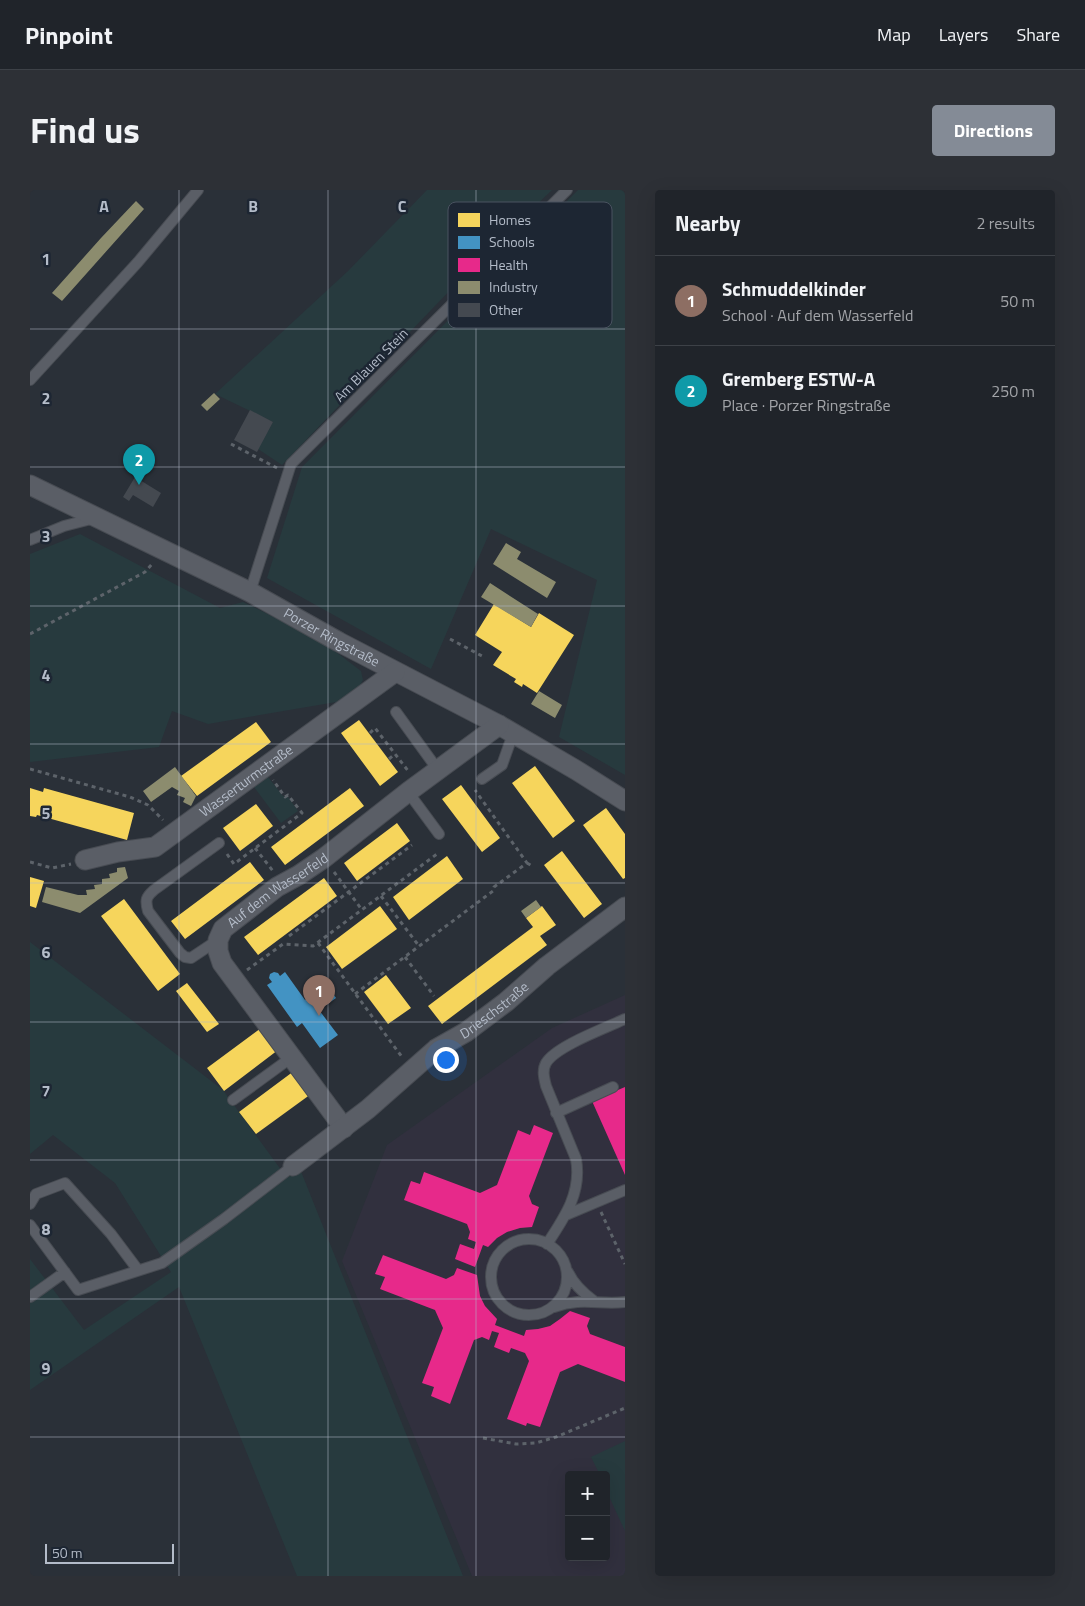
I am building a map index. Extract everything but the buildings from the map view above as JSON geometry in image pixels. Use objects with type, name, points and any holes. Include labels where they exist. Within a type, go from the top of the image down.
[{"type":"street","name":"Porzer Ringstraße","points":[[30,485],[250,592],[395,672],[506,730],[625,801]]},
{"type":"street","name":"Wasserturmstraße","points":[[85,860],[118,852],[156,847],[395,672]]},
{"type":"street","name":"Auf dem Wasserfeld","points":[[344,1128],[222,964],[218,951],[218,940],[223,929],[282,884],[324,858],[413,788],[438,770],[506,730]]},
{"type":"street","name":"Drieschstraße","points":[[293,1166],[344,1128],[436,1049],[466,1032],[506,1002],[547,966],[625,908]]},
{"type":"lane","points":[[30,380],[138,262],[198,190]]},
{"type":"lane","name":"Am Blauen Stein","points":[[554,202],[566,190]]},
{"type":"lane","name":"Am Blauen Stein","points":[[250,592],[291,464],[448,308]]},
{"type":"lane","points":[[30,540],[64,526],[96,517]]},
{"type":"lane","points":[[396,712],[438,770]]},
{"type":"lane","points":[[482,779],[502,765],[506,730]]},
{"type":"lane","points":[[413,788],[438,834]]},
{"type":"lane","points":[[218,940],[191,958],[185,957],[148,911],[145,902],[147,896],[154,890],[219,843]]},
{"type":"lane","points":[[547,1244],[566,1215],[575,1194],[579,1171],[576,1158],[556,1113],[544,1079],[545,1063],[554,1055],[579,1040],[625,1019]]},
{"type":"lane","points":[[233,1100],[292,1057]]},
{"type":"lane","points":[[556,1113],[614,1087]]},
{"type":"lane","points":[[30,1225],[78,1290],[162,1263],[224,1219],[293,1166]]},
{"type":"lane","points":[[30,1204],[36,1194],[65,1183],[111,1234],[138,1270]]},
{"type":"lane","points":[[566,1215],[625,1190]]},
{"type":"lane","points":[[566,1266],[568,1278],[561,1299],[554,1307],[543,1314],[530,1316],[518,1314],[506,1308],[492,1288],[491,1275],[494,1263],[501,1252],[511,1244],[522,1240],[535,1240],[555,1249],[566,1266],[573,1282],[583,1294],[594,1301]]},
{"type":"lane","points":[[30,1297],[64,1272]]},
{"type":"lane","points":[[554,1307],[578,1301],[625,1302]]},
{"type":"path","points":[[231,444],[288,474]]},
{"type":"path","points":[[30,634],[146,572],[163,550]]},
{"type":"path","points":[[450,639],[482,656]]},
{"type":"path","points":[[370,733],[375,728],[395,754],[413,788]]},
{"type":"path","points":[[389,758],[395,754]]},
{"type":"path","points":[[219,843],[234,864],[302,813],[288,795],[285,797],[264,768]]},
{"type":"path","points":[[30,769],[130,797],[148,805],[176,834]]},
{"type":"path","points":[[470,783],[527,863],[532,866]]},
{"type":"path","points":[[289,936],[412,845]]},
{"type":"path","points":[[255,848],[282,884]]},
{"type":"path","points":[[234,980],[283,944],[313,946],[318,943],[437,854]]},
{"type":"path","points":[[324,858],[362,910]]},
{"type":"path","points":[[30,862],[52,868],[85,860]]},
{"type":"path","points":[[356,994],[493,891],[494,886],[527,863]]},
{"type":"path","points":[[381,896],[419,946]]},
{"type":"path","points":[[318,943],[412,1070]]},
{"type":"path","points":[[404,957],[434,996]]},
{"type":"path","points":[[597,1203],[625,1264]]},
{"type":"path","points":[[483,1438],[516,1444],[536,1443],[556,1437],[625,1408]]},
{"type":"shaded area","points":[[625,995],[625,1576],[472,1576],[342,1261],[387,1145],[552,1028]]},
{"type":"green space","points":[[427,190],[552,190],[539,202],[448,202],[448,292],[282,465],[258,449],[273,422],[215,394],[348,271]]},
{"type":"green space","points":[[578,190],[625,190],[625,775],[559,737],[597,580],[491,529],[431,669],[267,578],[302,467],[448,320],[448,328],[612,328],[612,202],[566,202]]},
{"type":"green space","points":[[80,534],[220,608],[243,602],[319,639],[361,671],[363,680],[358,689],[342,701],[208,724],[172,711],[159,747],[30,762],[30,554]]},
{"type":"green space","points":[[268,777],[283,796],[288,797],[298,811],[281,823],[254,787]]},
{"type":"green space","points":[[30,942],[223,1090],[287,1178],[300,1169],[463,1576],[297,1576],[179,1287],[30,1390],[30,1259],[84,1330],[171,1272],[115,1183],[53,1135],[30,1154]]},
{"type":"green space","points":[[625,1441],[625,1531],[610,1499],[610,1471],[598,1471],[591,1457]]},
{"type":"place","name":"Gremberg ESTW-A","points":[[139,485]]},
{"type":"place","name":"Schmuddelkinder","points":[[319,1016]]}]
